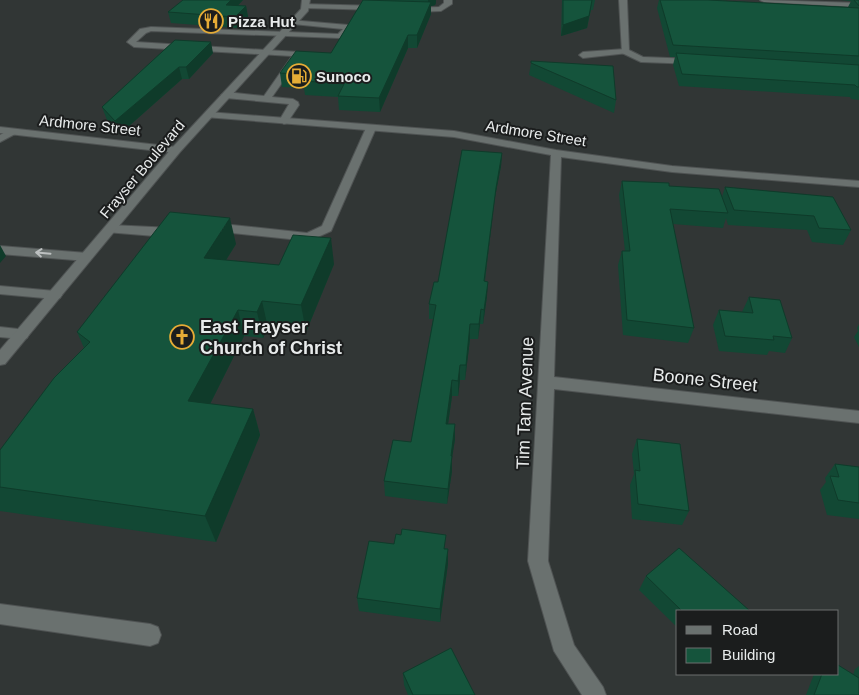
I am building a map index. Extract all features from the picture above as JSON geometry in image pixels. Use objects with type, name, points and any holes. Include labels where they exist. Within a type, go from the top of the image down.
[{"type":"street","points":[[346,7],[351,0]]},
{"type":"street","points":[[400,9],[442,9],[448,4],[448,0]]},
{"type":"street","points":[[623,0],[625,51]]},
{"type":"street","points":[[764,0],[859,5]]},
{"type":"street","points":[[306,3],[392,9]]},
{"type":"street","name":"Frayser Boulevard","points":[[0,360],[176,150],[305,9],[306,3]]},
{"type":"street","points":[[267,98],[297,56],[295,54],[134,45],[130,42],[143,31],[151,29],[340,36],[345,33],[348,27],[293,22]]},
{"type":"street","points":[[583,55],[625,51],[641,59],[700,63]]},
{"type":"street","points":[[226,95],[293,102],[294,105],[284,121]]},
{"type":"street","name":"Ardmore Street","points":[[208,114],[454,134],[556,152],[672,169],[859,184]]},
{"type":"street","points":[[198,226],[309,237],[327,228],[371,128]]},
{"type":"street","points":[[0,139],[5,131]]},
{"type":"street","name":"Ardmore Street","points":[[5,131],[176,150]]},
{"type":"street","name":"Tim Tam Avenue","points":[[556,152],[538,561],[565,650],[595,695]]},
{"type":"street","points":[[110,229],[167,233],[182,230]]},
{"type":"street","points":[[0,250],[86,257]]},
{"type":"street","points":[[0,290],[55,295]]},
{"type":"street","points":[[0,332],[22,334]]},
{"type":"street","name":"Boone Street","points":[[546,382],[859,417]]},
{"type":"street","points":[[0,614],[150,636]]},
{"type":"building","points":[[183,0],[231,0],[226,5],[246,6],[235,17],[168,12]]},
{"type":"building","points":[[363,0],[431,2],[417,35],[408,35],[379,98],[338,96],[344,84],[304,81],[308,75],[280,73],[296,51],[331,53]]},
{"type":"building","points":[[563,0],[592,0],[589,16],[563,25]]},
{"type":"building","points":[[660,0],[708,0],[859,8],[859,56],[673,45]]},
{"type":"building","points":[[175,40],[211,42],[186,67],[179,67],[115,121],[102,107]]},
{"type":"building","points":[[676,53],[859,65],[859,87],[855,85],[682,74]]},
{"type":"building","points":[[531,61],[613,66],[616,100],[531,63]]},
{"type":"building","points":[[462,150],[502,153],[484,281],[488,282],[484,310],[481,309],[479,324],[470,324],[466,365],[460,365],[458,381],[452,380],[446,424],[455,424],[448,489],[384,481],[393,440],[411,442],[436,305],[429,304],[434,282],[438,282]]},
{"type":"building","points":[[622,181],[669,183],[669,186],[719,189],[728,213],[670,209],[694,328],[627,320],[622,251],[630,251]]},
{"type":"building","points":[[725,187],[833,197],[851,230],[819,228],[814,216],[734,210]]},
{"type":"building","points":[[170,212],[230,218],[204,258],[279,265],[293,235],[331,238],[301,305],[262,301],[257,312],[238,310],[188,401],[253,409],[205,516],[0,487],[0,450],[54,378],[90,342],[77,332]]},
{"type":"building","points":[[749,297],[780,300],[792,338],[773,336],[774,340],[725,336],[719,310],[753,313]]},
{"type":"building","points":[[637,439],[680,444],[689,511],[638,504],[635,470],[640,471]]},
{"type":"building","points":[[835,464],[859,467],[859,503],[838,500],[830,476],[839,477]]},
{"type":"building","points":[[402,529],[446,535],[444,549],[448,549],[440,609],[357,598],[369,541],[394,544],[396,534],[401,535]]},
{"type":"building","points":[[679,548],[749,610],[681,610],[646,576]]},
{"type":"building","points":[[451,648],[475,695],[413,695],[403,673]]},
{"type":"building","points":[[839,666],[859,678],[859,695],[814,695],[822,675],[839,675]]},
{"type":"place","name":"Pizza Hut","points":[[211,21]]},
{"type":"place","name":"Sunoco","points":[[299,76]]},
{"type":"place","name":"East Frayser Church of Christ","points":[[182,337]]}]
